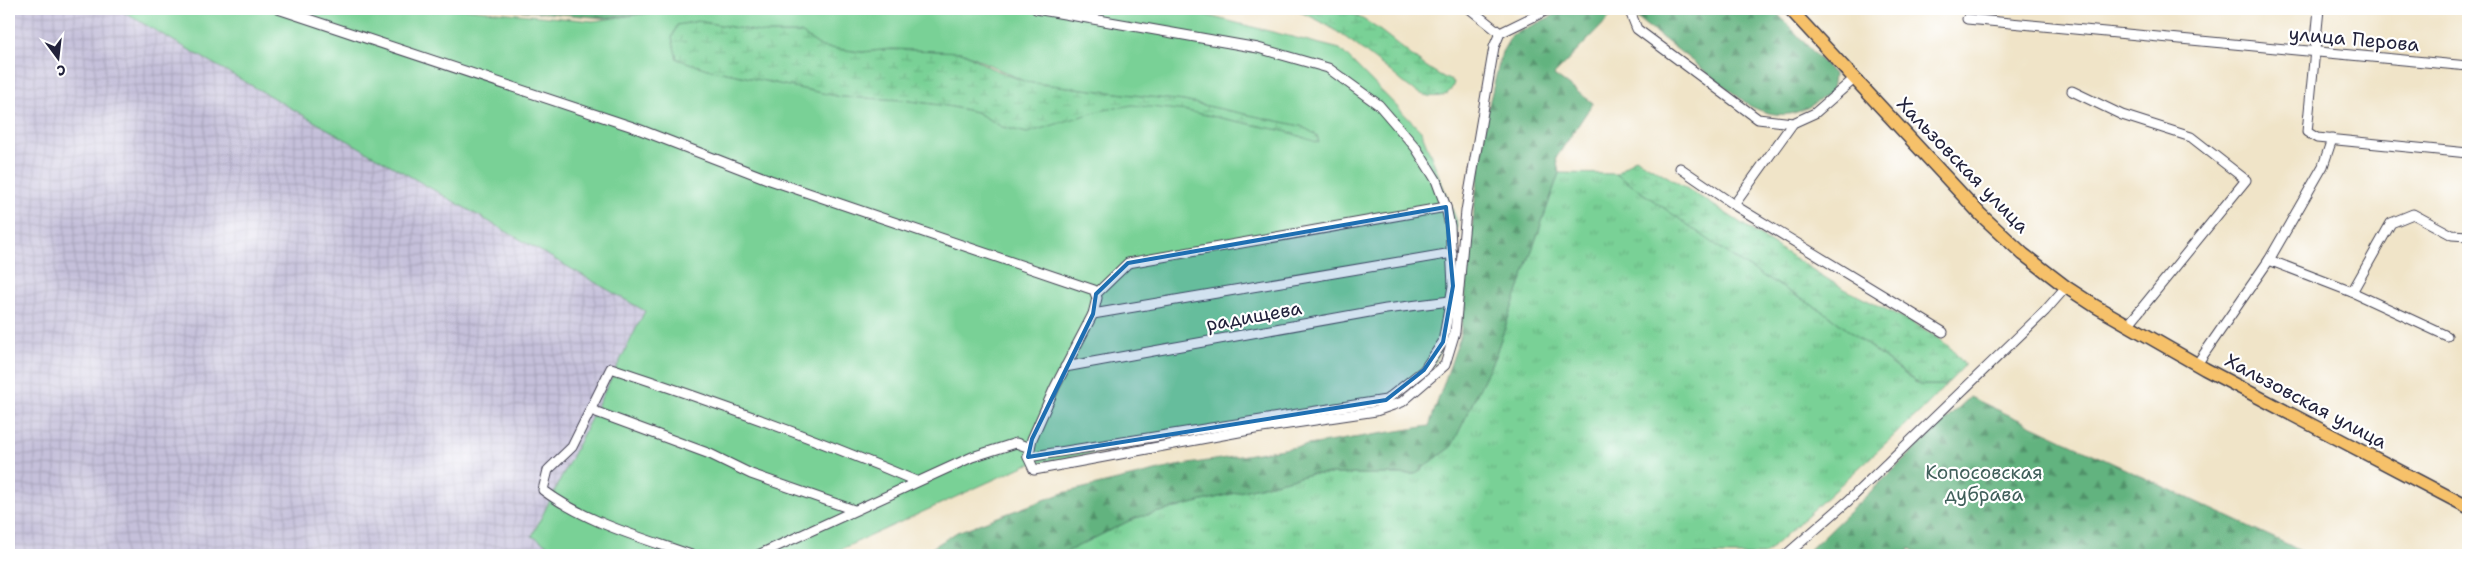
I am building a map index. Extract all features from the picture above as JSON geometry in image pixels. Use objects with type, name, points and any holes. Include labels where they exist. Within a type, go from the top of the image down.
[{"type":"main road","name":"Хальзовская улица","points":[[1790,9],[1982,215],[2023,254],[2066,287],[2197,364],[2468,507]]},
{"type":"street","points":[[278,9],[633,127],[770,180],[1087,287],[1094,290],[1096,294]]},
{"type":"street","points":[[1028,458],[1386,400],[1424,370],[1443,342],[1452,286],[1452,252],[1446,207],[1436,180],[1416,148],[1379,105],[1328,68],[1258,48],[1036,9]]},
{"type":"street","points":[[1470,9],[1500,33]]},
{"type":"street","points":[[1446,207],[1128,262],[1096,294],[1092,314],[1032,439],[1028,458],[1034,470],[1255,429],[1376,411],[1402,402],[1445,364],[1455,332],[1466,211],[1494,47],[1500,33],[1549,9]]},
{"type":"street","points":[[1629,9],[1637,29],[1758,119],[1793,123]]},
{"type":"street","points":[[2319,9],[2306,132],[2317,138],[2468,153]]},
{"type":"street","name":"улица Перова","points":[[1967,19],[2468,66]]},
{"type":"street","points":[[1734,205],[1793,123],[1815,113],[1854,79]]},
{"type":"street","points":[[2072,91],[2122,116],[2191,137],[2246,180],[2128,325]]},
{"type":"street","points":[[2197,364],[2269,260],[2323,166],[2332,139]]},
{"type":"street","points":[[1680,168],[1734,205],[1943,332]]},
{"type":"street","points":[[2352,292],[2391,223],[2413,214],[2452,235],[2468,236]]},
{"type":"street","points":[[1092,314],[1452,252]]},
{"type":"street","points":[[2269,260],[2352,292],[2447,336]]},
{"type":"street","points":[[1786,555],[1848,501],[2045,311],[2066,287]]},
{"type":"street","name":"радищева","points":[[1065,367],[1386,308],[1450,301]]},
{"type":"street","points":[[691,555],[616,530],[559,502],[543,490],[548,470],[572,448],[611,368],[681,391],[848,453],[916,481]]},
{"type":"street","points":[[591,410],[710,454],[767,480],[854,510]]},
{"type":"street","points":[[758,555],[972,457],[1016,443],[1030,448]]},
{"type":"highlighted area","points":[[1446,207],[1453,286],[1443,342],[1424,370],[1386,400],[1028,457],[1032,439],[1093,314],[1096,294],[1128,263]]},
{"type":"shaded area","points":[[9,9],[118,9],[646,311],[532,535],[565,555],[9,555]]},
{"type":"green space","points":[[1334,8],[1356,15],[1439,75],[1454,82],[1453,86],[1445,95],[1428,96],[1417,92],[1341,34],[1316,19],[1290,9]]},
{"type":"green space","points":[[118,9],[465,9],[593,21],[678,9],[1177,9],[1340,49],[1421,131],[1457,221],[1458,296],[1449,336],[1429,373],[1393,402],[1026,465],[828,555],[565,555],[532,536],[645,311]],"holes":[[[698,21],[766,33],[801,33],[822,47],[862,52],[892,49],[962,52],[1026,82],[1184,101],[1301,126],[1317,135],[1319,143],[1288,132],[1187,111],[1132,105],[1099,111],[1027,133],[1002,127],[976,112],[947,106],[902,100],[841,97],[707,69],[677,59],[672,38],[677,25]]]},
{"type":"green space","points":[[503,9],[683,9],[605,18]]},
{"type":"green space","points":[[1567,9],[1773,9],[1834,74],[1832,91],[1812,105],[1793,113],[1784,115],[1762,111],[1750,106],[1638,19],[1612,15],[1554,75],[1593,103],[1556,158],[1559,173],[1495,356],[1452,446],[1415,474],[1311,474],[1135,518],[1060,555],[921,555],[957,532],[1063,493],[1176,466],[1429,426],[1460,337],[1476,192],[1489,104],[1502,52],[1512,35]]},
{"type":"green space","points":[[698,21],[766,33],[801,33],[822,47],[862,52],[892,49],[962,52],[991,68],[1026,82],[1184,101],[1301,126],[1317,135],[1319,144],[1288,132],[1187,111],[1057,126],[1027,133],[1002,127],[976,112],[947,106],[902,100],[841,97],[707,69],[677,59],[672,38],[677,25]]},
{"type":"green space","points":[[1635,158],[1686,188],[1834,283],[1934,335],[1950,347],[1965,365],[1946,385],[1920,385],[1827,314],[1743,264],[1616,174]]},
{"type":"green space","points":[[1559,173],[1616,174],[1743,264],[1827,314],[1919,385],[1946,385],[1923,409],[1764,555],[1060,555],[1135,518],[1311,474],[1415,474],[1452,446],[1495,356]]},
{"type":"green space","name":"Копосовская дубрава","points":[[1970,397],[2308,555],[1920,555],[1909,548],[1908,555],[1804,555]]}]
